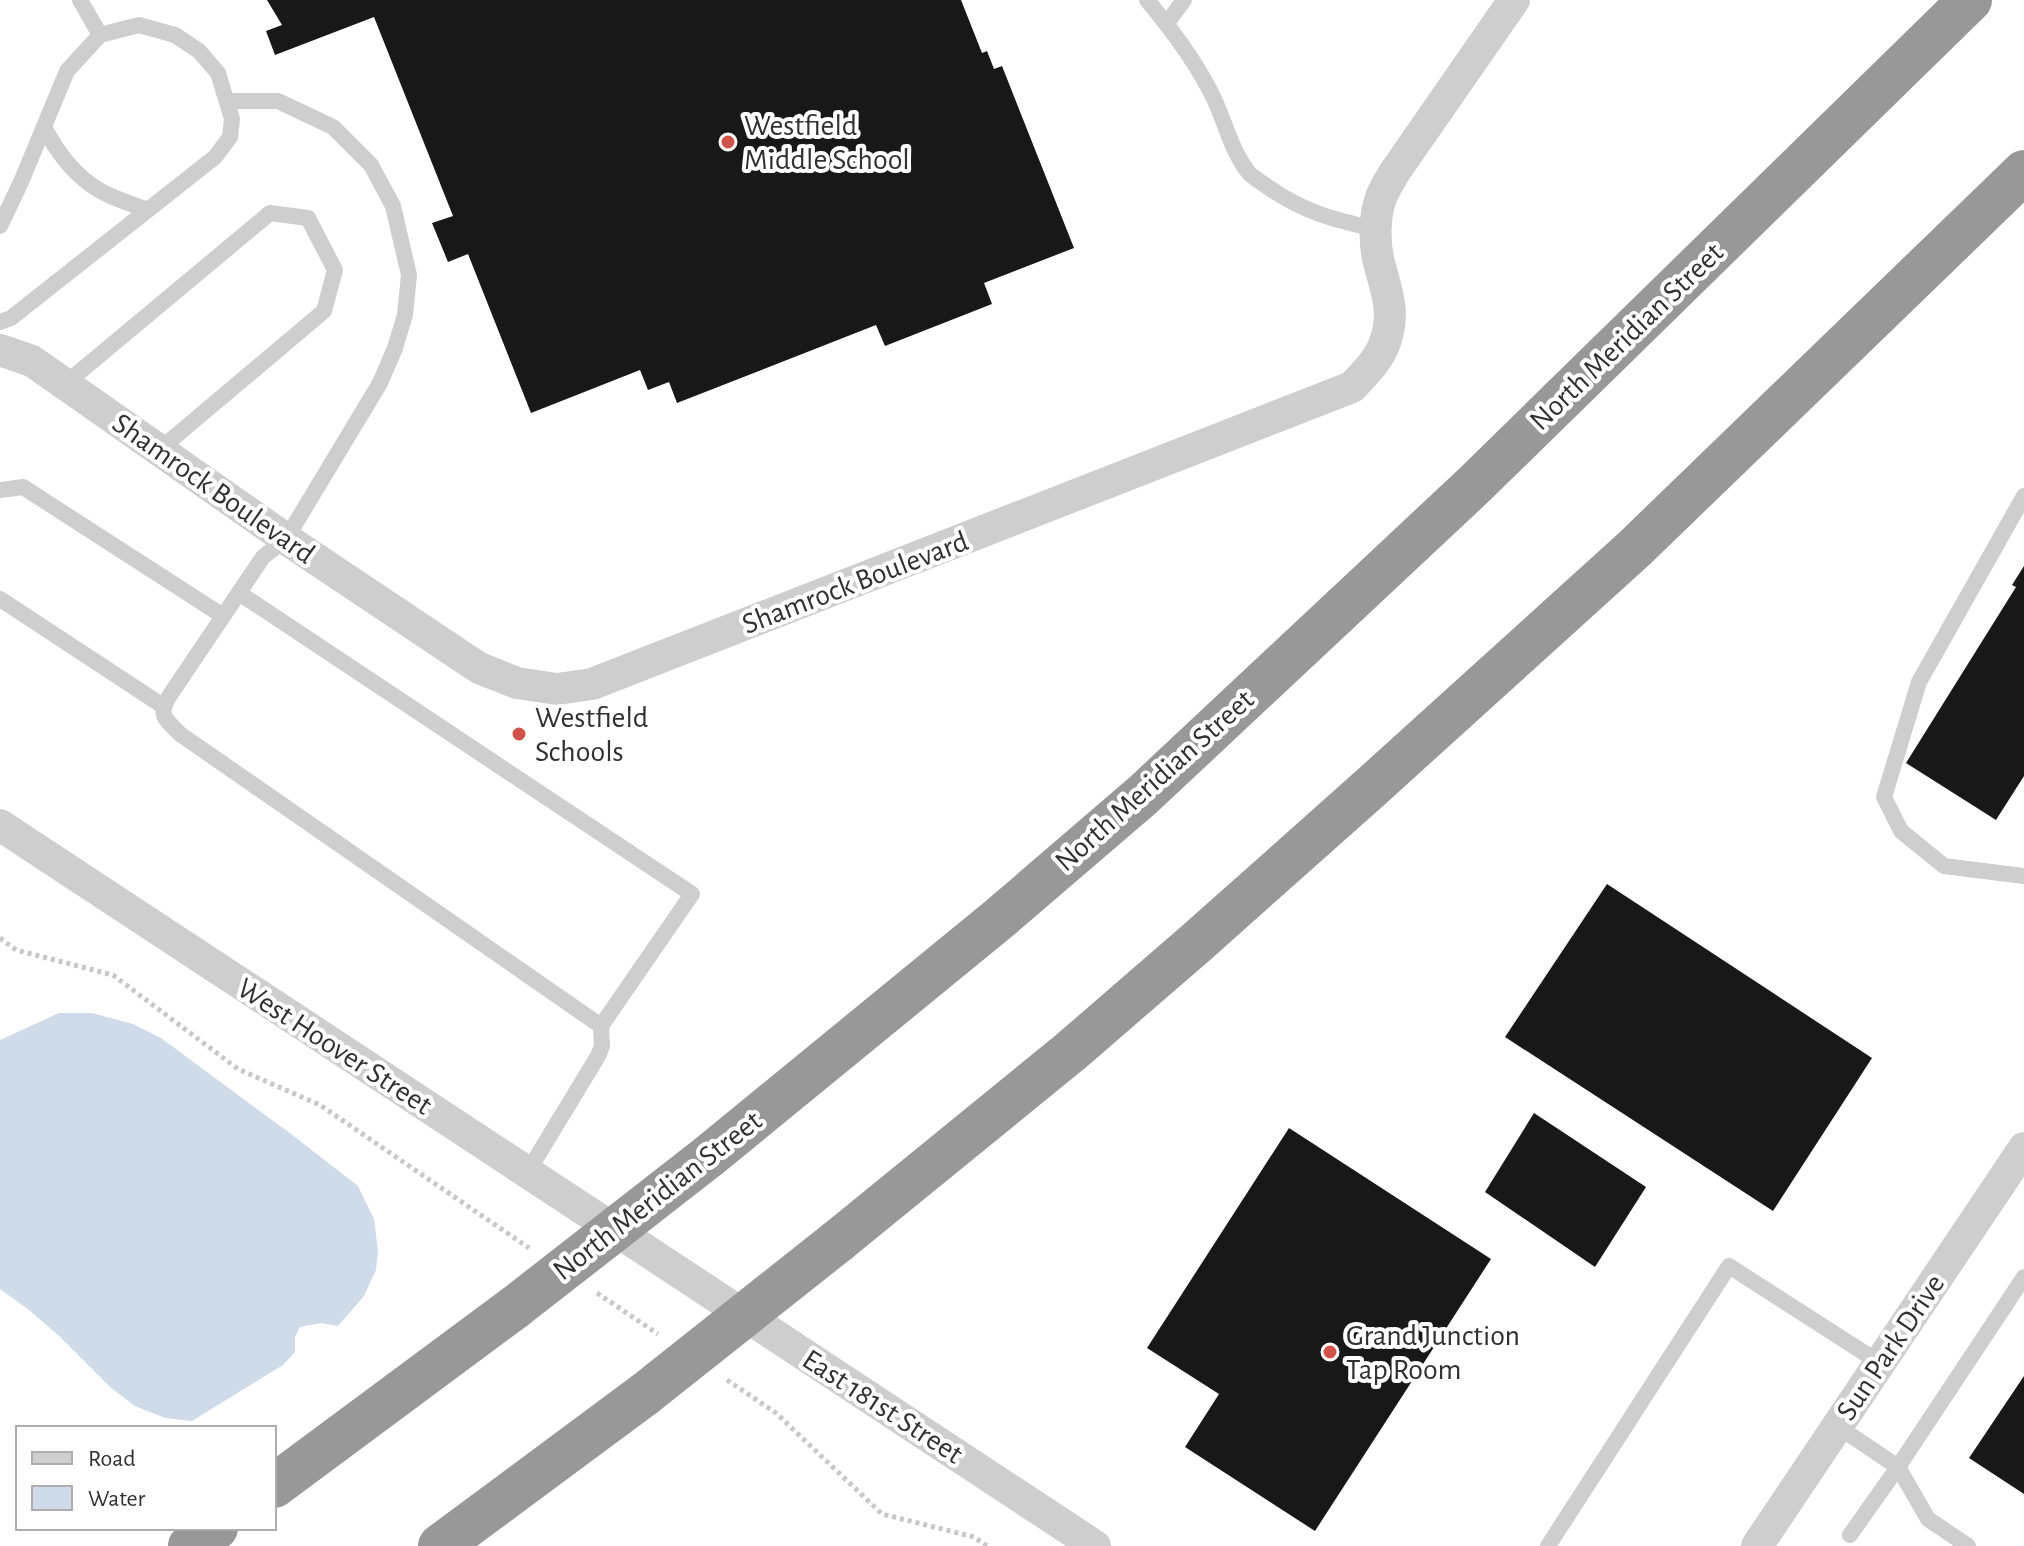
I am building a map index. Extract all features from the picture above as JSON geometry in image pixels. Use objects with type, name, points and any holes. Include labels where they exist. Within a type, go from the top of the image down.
[{"type":"highway","points":[[1895,75],[1943,0]]},
{"type":"highway","name":"North Meridian Street","points":[[276,1485],[514,1308],[709,1156],[903,998],[1143,795],[1473,486],[1970,0]]},
{"type":"highway","points":[[440,1546],[645,1394],[1082,1042],[1369,789],[1634,549],[2024,172]]},
{"type":"highway","points":[[190,1546],[213,1530]]},
{"type":"street","name":"Shamrock Boulevard","points":[[0,350],[32,361],[286,539],[479,668],[517,683],[557,689],[592,684],[1352,387],[1372,366],[1386,341],[1390,317],[1375,229],[1381,196],[1514,0]]},
{"type":"street","name":"West Hoover Street","points":[[0,825],[670,1267]]},
{"type":"street","name":"Sun Park Drive","points":[[1757,1546],[2023,1152]]},
{"type":"street","name":"East 181st Street","points":[[670,1267],[1095,1546]]},
{"type":"lane","points":[[80,0],[100,35]]},
{"type":"lane","points":[[1147,0],[1191,57],[1215,100],[1230,141],[1250,174],[1290,202],[1334,220],[1375,229]]},
{"type":"lane","points":[[1167,23],[1184,0]]},
{"type":"lane","points":[[0,226],[67,71],[100,35],[139,25],[175,35],[199,51],[218,73],[232,119],[230,137],[215,157],[11,318],[0,322]]},
{"type":"lane","points":[[227,101],[278,101],[333,127],[371,165],[393,206],[409,275],[405,315],[380,383],[286,539],[263,557],[163,706],[164,717],[180,734],[601,1026]]},
{"type":"lane","points":[[44,127],[55,148],[84,179],[99,190],[148,210]]},
{"type":"lane","points":[[65,384],[270,213],[308,218],[335,270],[324,311],[159,450]]},
{"type":"lane","points":[[0,490],[23,487],[223,616]]},
{"type":"lane","points":[[2024,496],[1919,682],[1884,797],[1901,831],[1944,866],[2024,876]]},
{"type":"lane","points":[[239,593],[692,894],[601,1026],[602,1046],[598,1056],[527,1173]]},
{"type":"lane","points":[[0,599],[163,706]]},
{"type":"lane","points":[[1548,1546],[1729,1266],[1880,1363]]},
{"type":"lane","points":[[1850,1535],[2024,1277]]},
{"type":"lane","points":[[1837,1426],[1898,1467],[1928,1519],[1968,1546]]},
{"type":"path","points":[[0,938],[16,950],[113,975],[238,1069],[320,1105],[539,1255]]},
{"type":"path","points":[[591,1290],[671,1342]]},
{"type":"path","points":[[724,1377],[776,1413],[882,1514],[974,1537],[987,1546]]},
{"type":"water","points":[[59,1013],[92,1013],[133,1024],[161,1038],[358,1186],[374,1219],[378,1251],[376,1270],[364,1296],[338,1326],[321,1323],[300,1327],[295,1337],[295,1352],[283,1365],[192,1421],[165,1418],[135,1406],[110,1387],[58,1335],[0,1289],[0,1040]]},
{"type":"building","name":"Westfield Middle School","points":[[267,0],[961,0],[982,53],[987,51],[994,69],[1002,66],[1074,248],[984,283],[992,304],[885,346],[876,325],[677,403],[669,382],[648,390],[640,370],[531,413],[468,254],[448,262],[432,223],[453,216],[374,17],[275,55],[266,31],[282,25]]},
{"type":"building","points":[[2024,566],[2024,776],[1996,820],[1906,763],[2016,587],[2012,585]]},
{"type":"building","points":[[1607,884],[1872,1058],[1773,1211],[1505,1037]]},
{"type":"building","points":[[1534,1113],[1646,1187],[1595,1267],[1485,1192]]},
{"type":"building","points":[[1289,1128],[1491,1259],[1315,1531],[1185,1447],[1219,1394],[1147,1348]]},
{"type":"building","points":[[2024,1376],[2024,1494],[1969,1458]]},
{"type":"place","name":"Westfield Middle School","points":[[728,142]]},
{"type":"place","name":"Westfield Schools","points":[[519,734]]},
{"type":"place","name":"Grand Junction Tap Room","points":[[1330,1352]]}]
